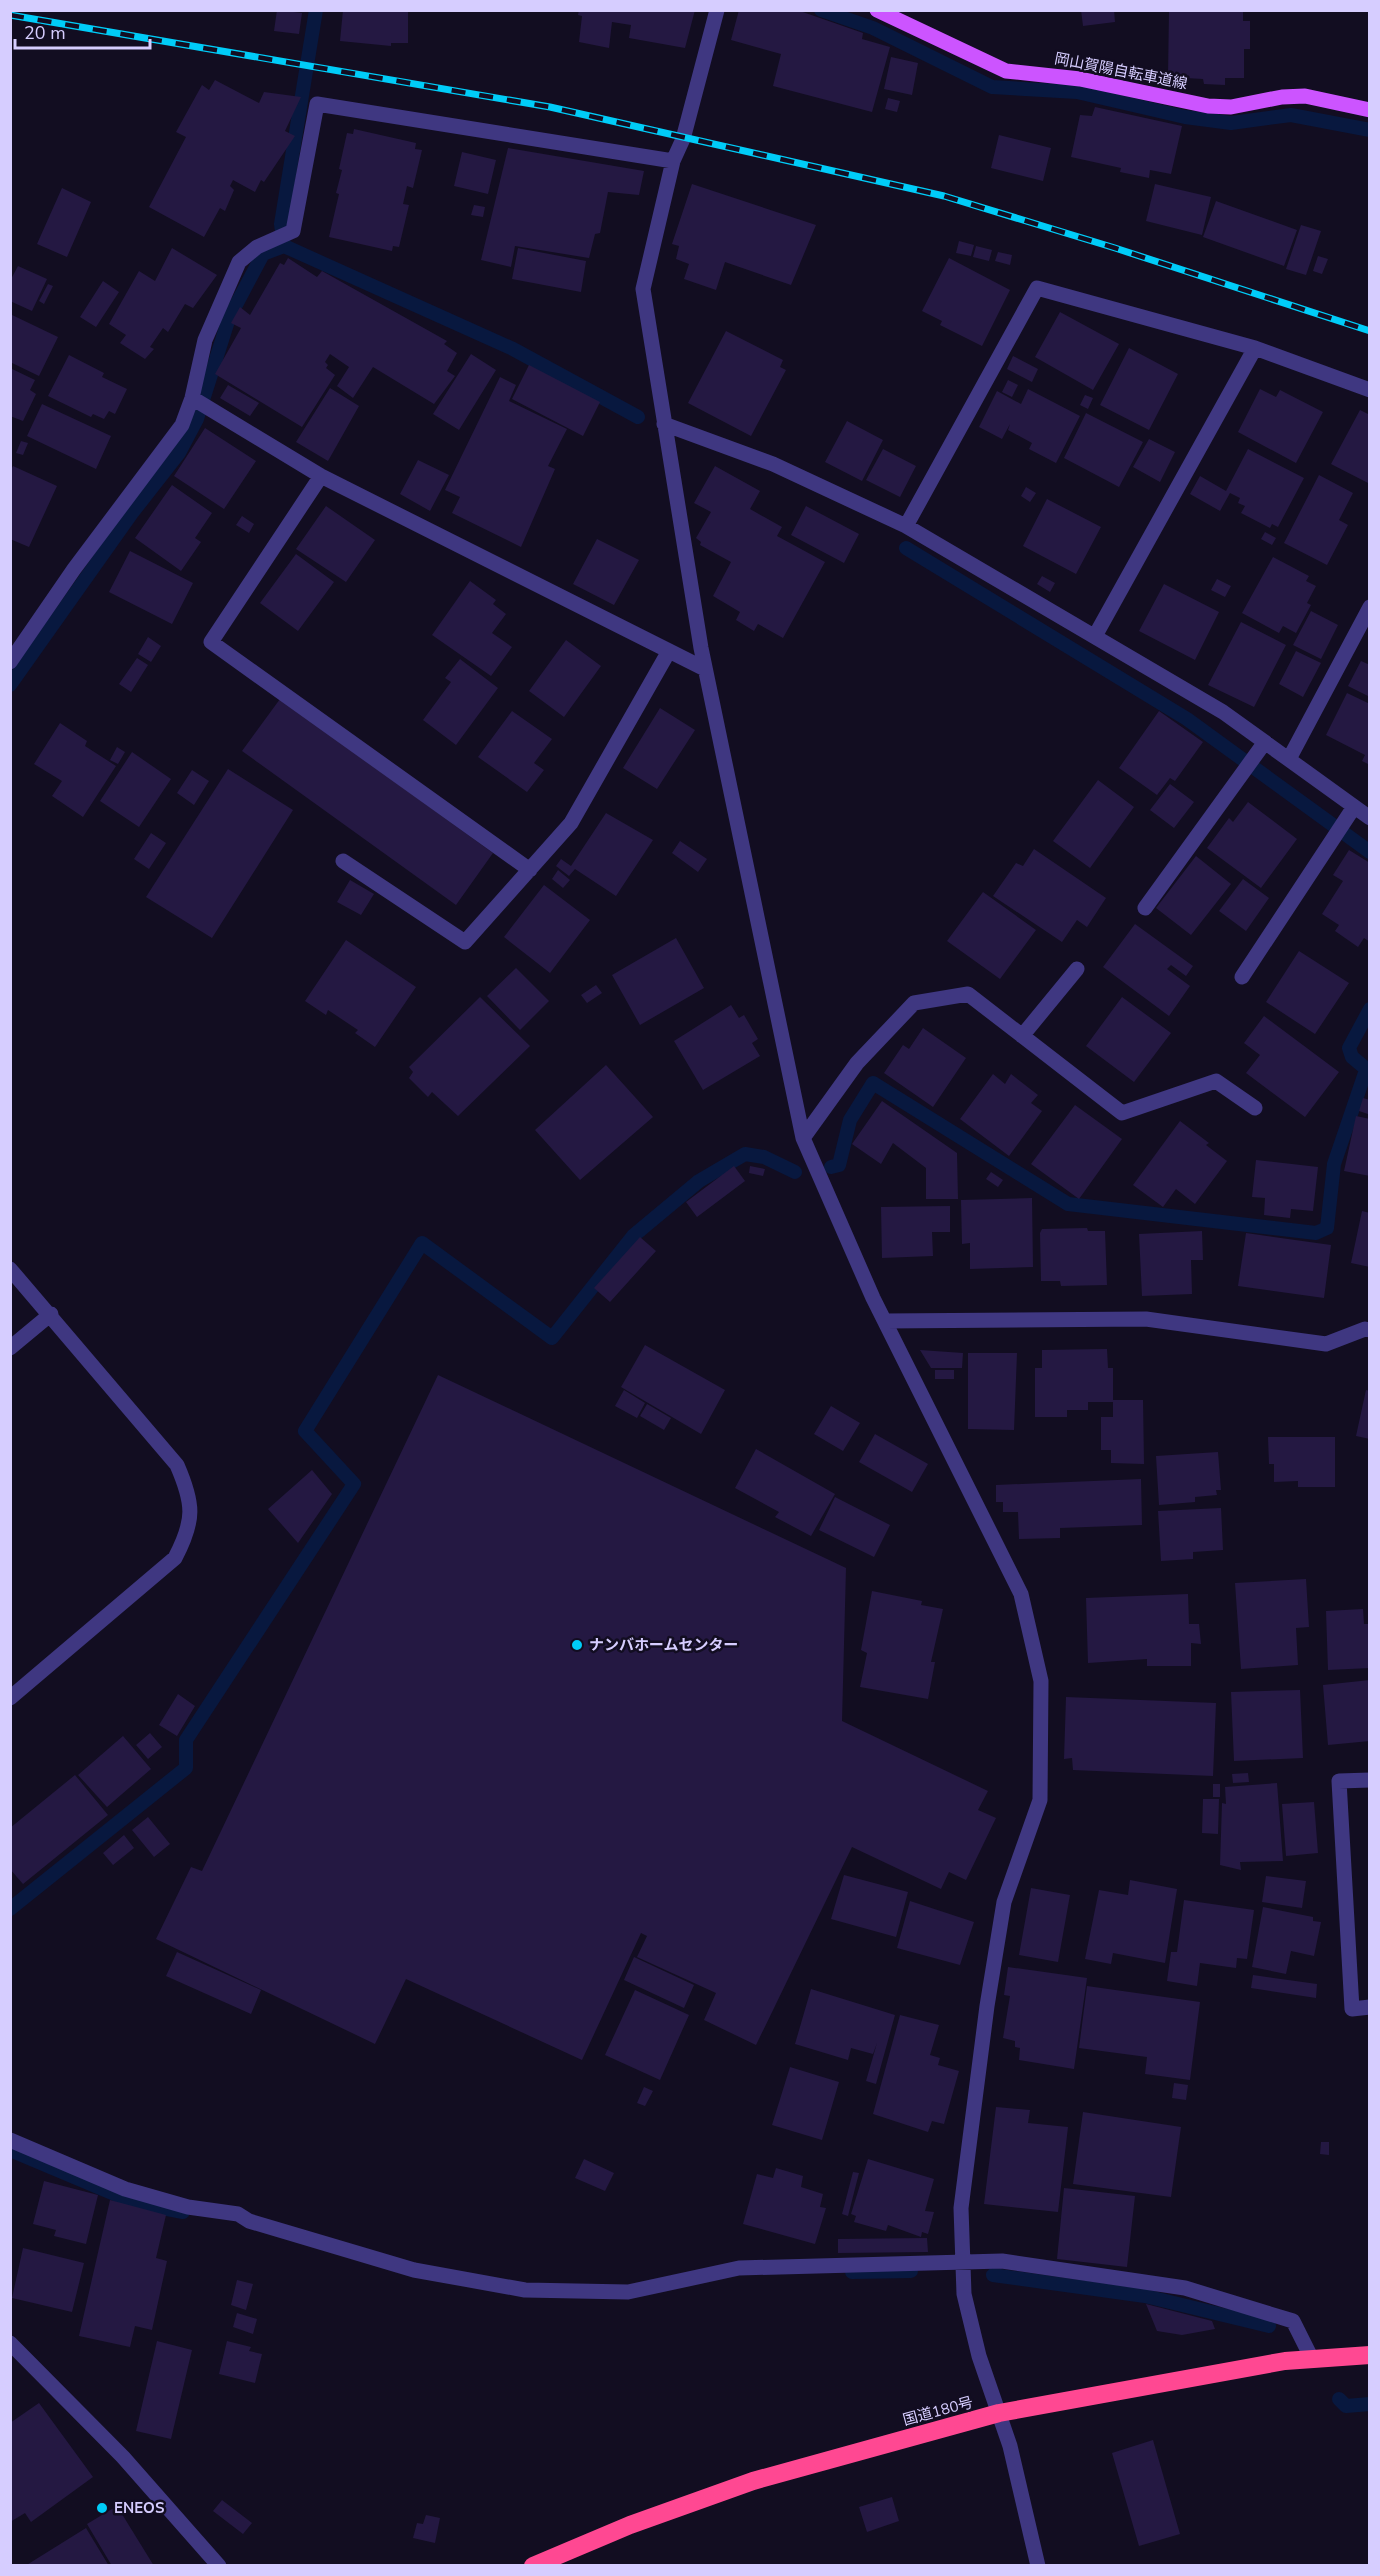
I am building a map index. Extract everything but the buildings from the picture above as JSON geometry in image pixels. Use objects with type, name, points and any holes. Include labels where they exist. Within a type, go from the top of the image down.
[{"type":"highway","name":"国道180号","points":[[533,2565],[630,2525],[753,2481],[999,2413],[1285,2361],[1370,2355]]},
{"type":"main road","name":"岡山賀陽自転車道線","points":[[877,10],[1006,71],[1080,78],[1208,106],[1231,107],[1281,96],[1305,96],[1370,110]]},
{"type":"street","points":[[717,10],[683,138],[673,160],[643,289],[705,669],[803,1138],[885,1321],[1020,1594],[1041,1681],[1040,1800],[1004,1902],[961,2208],[964,2294],[979,2356],[1010,2446],[1038,2565]]},
{"type":"street","points":[[10,662],[74,569],[198,402],[205,340],[239,262],[257,247],[292,231],[317,104],[673,160]]},
{"type":"street","points":[[906,526],[1037,288],[1255,348],[1370,390]]},
{"type":"street","points":[[1095,636],[1255,348]]},
{"type":"street","points":[[198,402],[321,476],[705,669]]},
{"type":"street","points":[[664,424],[773,464],[906,526],[1223,712],[1370,818]]},
{"type":"street","points":[[321,476],[211,642],[530,870]]},
{"type":"street","points":[[1289,759],[1370,607]]},
{"type":"street","points":[[343,861],[465,942],[571,823],[669,651]]},
{"type":"street","points":[[1145,908],[1265,742]]},
{"type":"street","points":[[1242,977],[1354,807]]},
{"type":"street","points":[[1022,1036],[1077,969]]},
{"type":"street","points":[[803,1138],[857,1063],[914,1003],[968,994],[1122,1113],[1216,1081],[1255,1108]]},
{"type":"street","points":[[10,1269],[51,1314],[177,1466],[187,1488],[192,1514],[186,1537],[175,1558],[10,1698]]},
{"type":"street","points":[[10,1348],[51,1314]]},
{"type":"street","points":[[885,1321],[1146,1319],[1326,1344],[1365,1329],[1370,1330]]},
{"type":"street","points":[[1370,1780],[1339,1781],[1352,2009],[1370,2007]]},
{"type":"street","points":[[10,2140],[125,2189],[188,2206],[238,2214],[249,2221],[414,2270],[525,2290],[628,2292],[739,2268],[1002,2261],[1185,2288],[1293,2320],[1312,2359]]},
{"type":"street","points":[[10,2343],[123,2457],[219,2565]]},
{"type":"waterway","points":[[284,246],[281,224],[316,10]]},
{"type":"waterway","points":[[821,10],[873,28],[992,87],[1077,92],[1185,117],[1231,123],[1291,115],[1370,130]]},
{"type":"waterway","points":[[10,685],[132,513],[179,453],[197,419],[229,318],[263,254],[284,246],[513,349],[638,417]]},
{"type":"waterway","points":[[906,548],[1187,719],[1370,852]]},
{"type":"waterway","points":[[1370,1009],[1349,1048],[1352,1057],[1370,1072]]},
{"type":"waterway","points":[[831,1167],[839,1165],[850,1120],[873,1083],[1068,1204],[1316,1233],[1327,1228],[1334,1164],[1366,1070]]},
{"type":"waterway","points":[[10,1909],[186,1768],[186,1740],[354,1484],[305,1431],[422,1243],[552,1338],[633,1236],[699,1181],[745,1154],[764,1157],[795,1172]]},
{"type":"waterway","points":[[10,2150],[136,2203],[183,2212]]},
{"type":"waterway","points":[[852,2272],[911,2271]]},
{"type":"waterway","points":[[993,2275],[1145,2296],[1269,2326]]},
{"type":"waterway","points":[[1339,2399],[1346,2406],[1370,2404]]},
{"type":"railway","points":[[10,15],[550,107],[944,196],[1115,248],[1370,331]]},
{"type":"place","name":"ナンバホームセンター","points":[[577,1645]]},
{"type":"place","name":"ENEOS","points":[[102,2508]]}]
